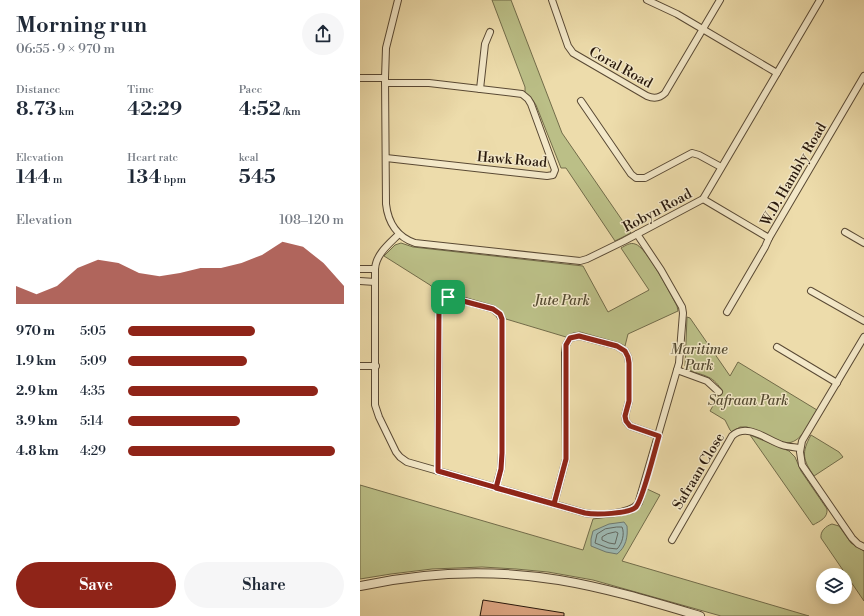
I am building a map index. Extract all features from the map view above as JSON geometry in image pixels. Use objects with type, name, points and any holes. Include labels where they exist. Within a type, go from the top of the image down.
[{"type":"street","points":[[398,0],[386,44],[385,81],[387,211],[390,221],[399,234],[380,254],[376,261],[375,282],[376,409],[396,452],[400,457],[407,462],[594,515],[635,508],[641,498],[680,358],[683,313],[682,307],[661,270],[637,234]]},
{"type":"street","name":"Coral Road","points":[[552,0],[568,46],[573,53],[651,98],[658,98],[665,93],[720,0]]},
{"type":"street","points":[[647,0],[677,14],[777,73]]},
{"type":"street","name":"Robyn Road","points":[[399,234],[405,239],[415,243],[580,261],[587,260],[703,199],[820,0]]},
{"type":"street","points":[[480,89],[485,44],[490,32]]},
{"type":"street","name":"W.D. Hambly Road","points":[[703,199],[769,238],[864,76]]},
{"type":"street","name":"Hawk Road","points":[[360,78],[429,83],[522,94],[528,99],[555,166],[555,170],[553,175],[547,176],[386,158]]},
{"type":"street","points":[[581,101],[631,174],[636,178],[645,178],[692,153],[699,154],[721,167]]},
{"type":"street","points":[[845,232],[864,243]]},
{"type":"street","points":[[727,312],[769,238]]},
{"type":"street","points":[[360,269],[375,269]]},
{"type":"street","points":[[360,281],[375,282]]},
{"type":"street","points":[[811,291],[864,321]]},
{"type":"street","points":[[438,471],[439,307],[442,300],[451,297],[493,309],[500,314],[502,319],[502,453],[501,469],[496,488]]},
{"type":"street","points":[[554,504],[566,459],[565,348],[570,338],[579,336],[617,346],[625,351],[629,363],[629,401],[625,416],[626,421],[630,426],[659,436]]},
{"type":"street","points":[[864,337],[802,441],[800,448],[800,461],[804,470],[852,538],[864,547]]},
{"type":"street","points":[[777,348],[837,383]]},
{"type":"street","points":[[360,366],[376,366]]},
{"type":"street","points":[[677,370],[707,381],[719,392]]},
{"type":"street","name":"Safraan Close","points":[[672,540],[734,434],[742,430],[748,431],[782,445],[800,448]]},
{"type":"street","points":[[360,586],[409,577],[438,575],[473,573],[526,576],[560,580],[606,589],[700,616]]},
{"type":"green space","points":[[492,0],[511,0],[562,133],[631,233],[615,241],[566,168],[561,168],[536,105],[525,92],[525,87]]},
{"type":"green space","name":"Jute Park","points":[[401,243],[413,247],[583,266],[608,312],[649,290],[621,248],[628,244],[635,244],[640,247],[652,262],[677,306],[678,311],[628,334],[625,346],[580,332],[573,333],[566,337],[506,319],[502,311],[496,307],[441,291],[437,292],[430,285],[384,256],[395,245]]},
{"type":"green space","name":"Safraan Park","points":[[687,317],[690,318],[730,376],[738,362],[817,410],[808,426],[796,440],[785,443],[747,427],[740,427],[732,432],[725,420],[710,411],[722,390],[713,380],[690,370],[685,366]]},
{"type":"green space","points":[[750,435],[789,451],[795,457],[801,471],[827,509],[826,515],[823,519],[813,525]]},
{"type":"green space","points":[[811,435],[839,452],[843,457],[814,476],[807,465],[805,456],[806,447]]},
{"type":"green space","points":[[360,485],[583,550],[593,519],[633,513],[642,505],[647,489],[660,495],[622,561],[809,616],[721,616],[593,580],[548,572],[516,569],[482,567],[432,569],[360,579]]},
{"type":"green space","points":[[832,524],[839,526],[851,543],[864,551],[864,601],[852,583],[852,568],[841,568],[821,538],[821,533]]},
{"type":"water","points":[[624,522],[627,526],[627,538],[617,554],[606,552],[591,546],[593,531],[609,524]]},
{"type":"building","points":[[483,600],[564,613],[564,616],[480,616]]},
{"type":"route","points":[[448,297],[444,298],[439,304],[438,471],[554,504],[566,464],[566,345],[570,338],[579,336],[617,346],[625,351],[629,363],[629,401],[625,416],[626,421],[630,426],[659,436],[641,498],[635,508],[594,515],[585,513],[496,488],[501,469],[502,462],[502,319],[500,314],[493,309],[448,297]]},
{"type":"park label","name":"Maritime Park","points":[[699,358]]}]
